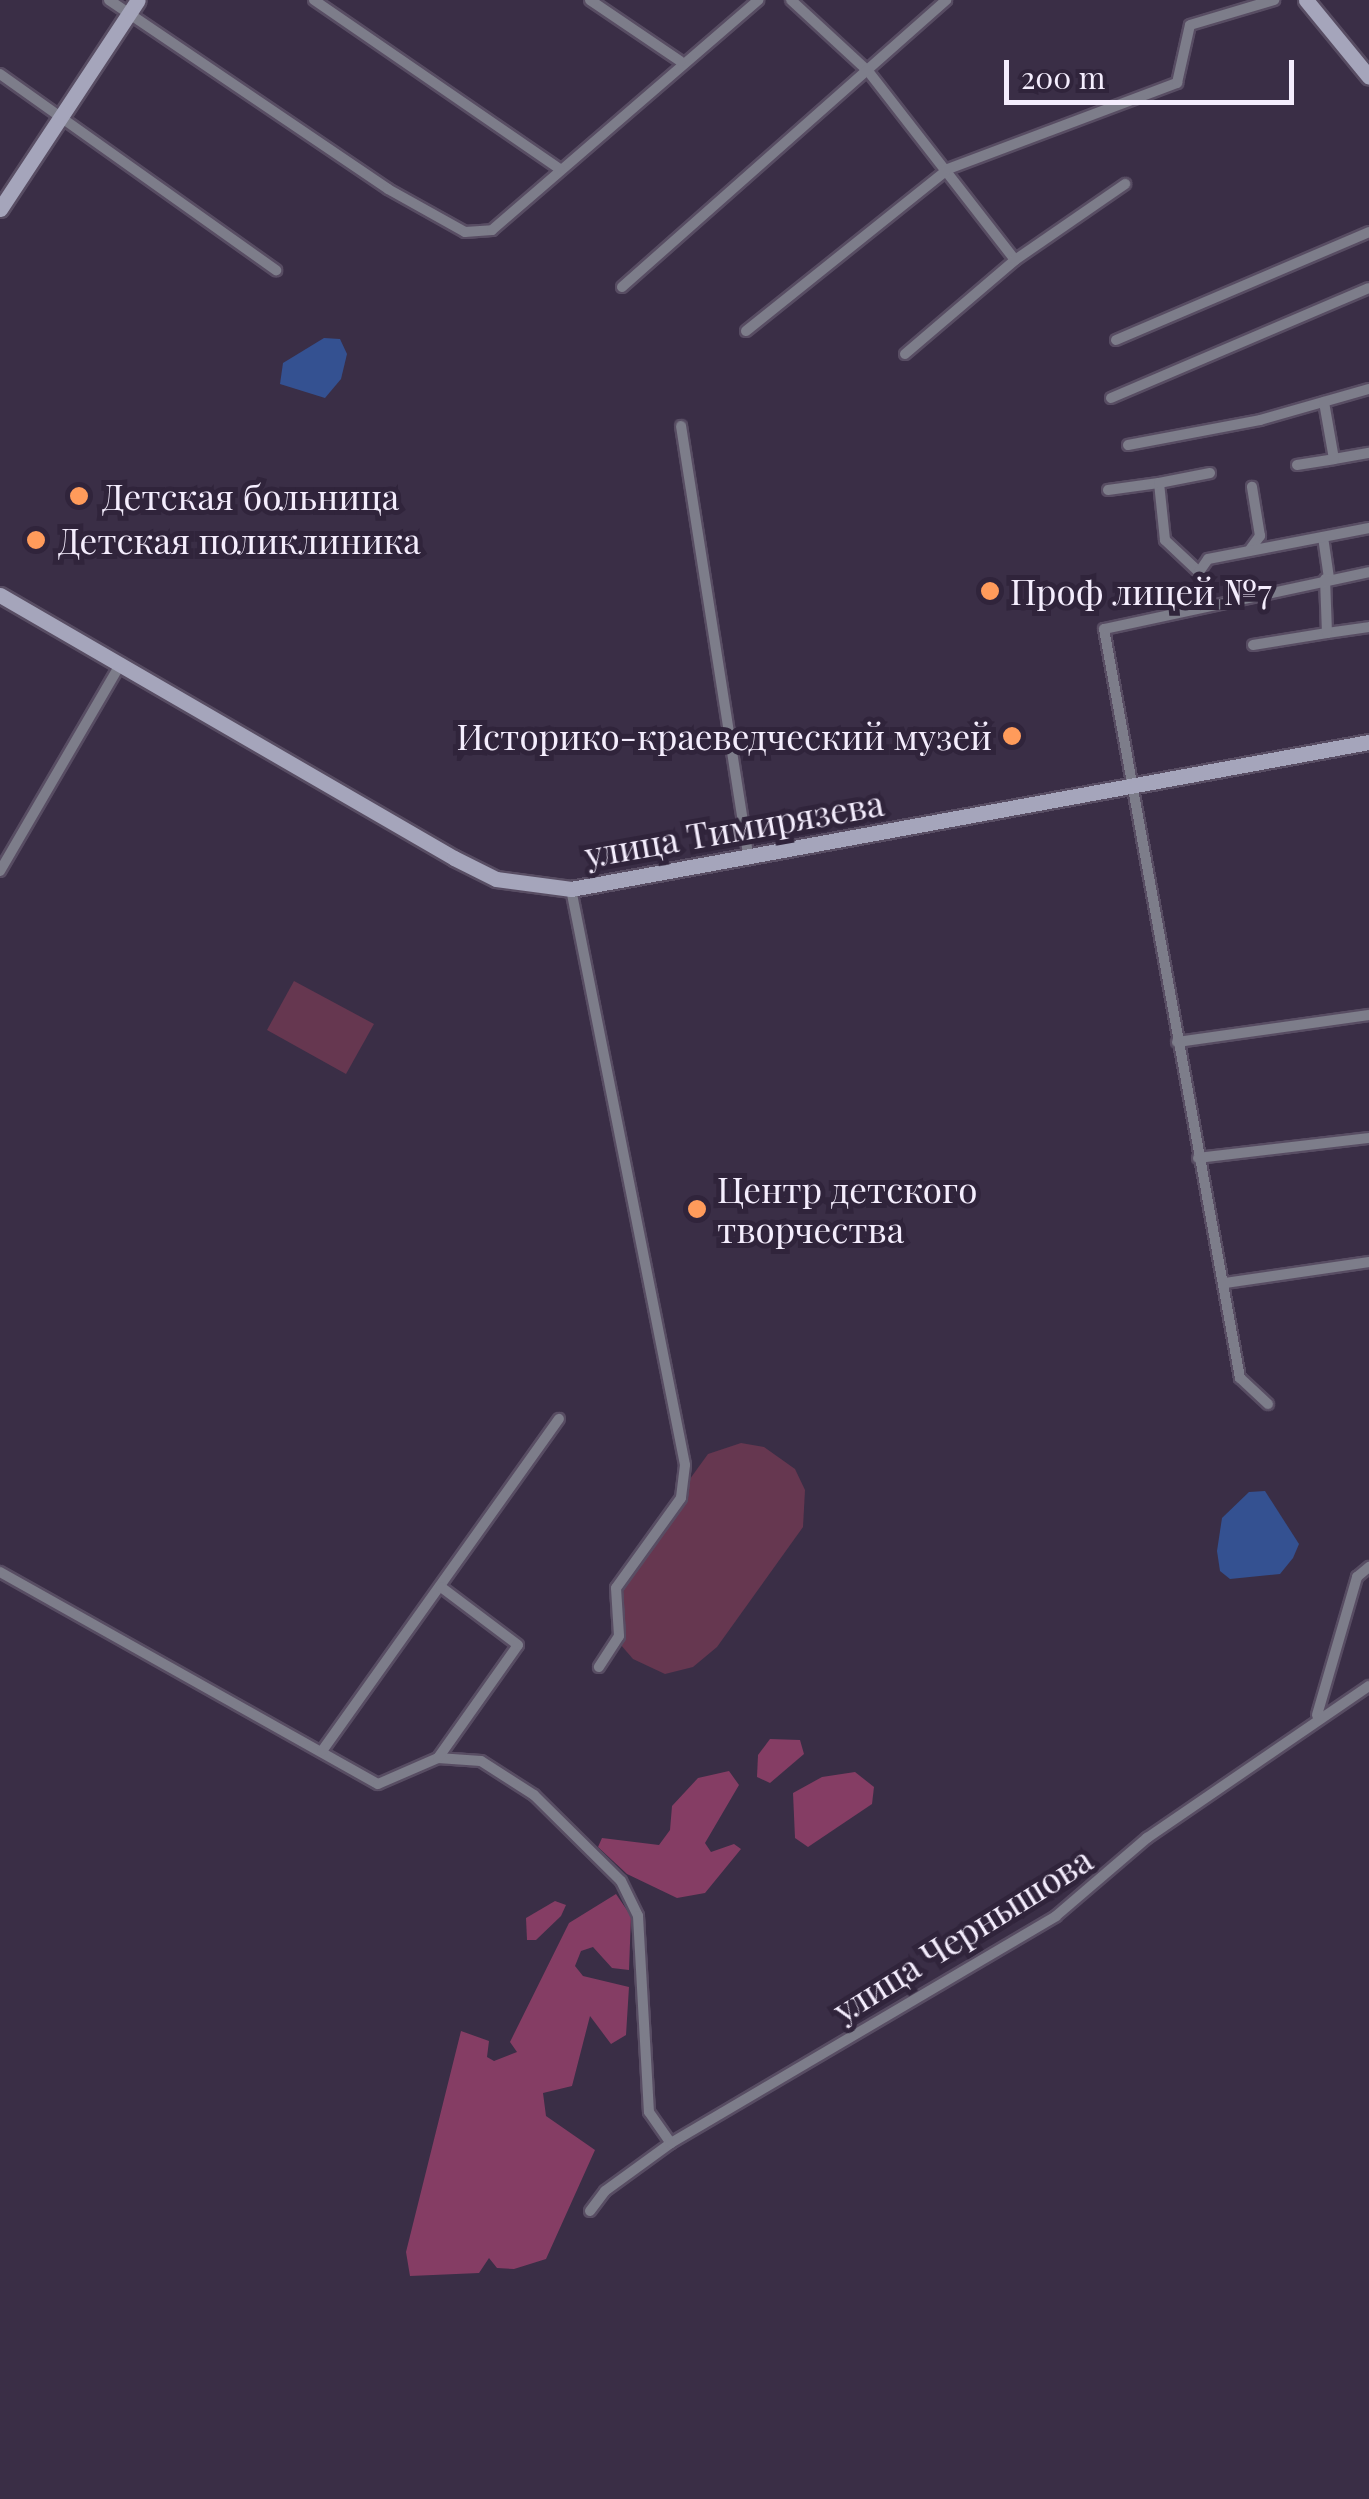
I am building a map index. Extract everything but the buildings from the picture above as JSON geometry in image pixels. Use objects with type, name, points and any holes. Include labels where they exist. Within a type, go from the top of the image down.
[{"type":"street","points":[[108,0],[133,6],[438,222],[465,232],[492,230],[680,61],[758,0]]},
{"type":"street","points":[[314,0],[560,170]]},
{"type":"street","points":[[590,0],[680,61]]},
{"type":"street","points":[[792,0],[868,72],[948,169],[1015,260]]},
{"type":"street","points":[[622,287],[946,0]]},
{"type":"street","points":[[746,331],[948,169],[1177,83],[1190,25],[1274,0]]},
{"type":"street","points":[[1306,0],[1369,77]]},
{"type":"street","points":[[0,208],[133,6]]},
{"type":"street","points":[[0,74],[276,270]]},
{"type":"street","points":[[905,354],[1015,260],[1125,184]]},
{"type":"street","points":[[1116,340],[1369,232]]},
{"type":"street","points":[[1111,398],[1369,288]]},
{"type":"street","points":[[1128,445],[1369,389]]},
{"type":"street","points":[[1324,402],[1334,458]]},
{"type":"street","points":[[681,426],[748,854]]},
{"type":"street","points":[[1297,465],[1369,453]]},
{"type":"street","points":[[1108,490],[1210,472]]},
{"type":"street","points":[[1159,483],[1165,540],[1199,572],[1206,604]]},
{"type":"street","points":[[1248,551],[1260,536],[1252,488]]},
{"type":"street","points":[[1199,572],[1208,559],[1369,528]]},
{"type":"street","points":[[1323,537],[1327,633]]},
{"type":"street","points":[[1268,1404],[1240,1378],[1104,629],[1369,572]]},
{"type":"street","name":"улица Тимирязева","points":[[0,596],[454,858],[496,879],[571,888],[748,854],[1132,790],[1369,742]]},
{"type":"street","points":[[1253,646],[1369,627]]},
{"type":"street","points":[[0,871],[120,663]]},
{"type":"street","points":[[571,888],[685,1465],[680,1498],[616,1588],[619,1636],[599,1668]]},
{"type":"street","points":[[1177,1042],[1369,1015]]},
{"type":"street","points":[[1198,1158],[1369,1138]]},
{"type":"street","points":[[1225,1283],[1369,1262]]},
{"type":"street","points":[[322,1750],[559,1420]]},
{"type":"street","points":[[1317,1716],[1358,1577],[1369,1568]]},
{"type":"street","points":[[0,1572],[218,1688],[378,1784],[438,1758],[481,1760],[534,1795],[621,1881],[638,1916],[649,2112],[671,2143]]},
{"type":"street","points":[[438,1758],[518,1646],[440,1587]]},
{"type":"street","name":"улица Чернышова","points":[[590,2210],[605,2191],[671,2143],[1056,1916],[1147,1838],[1317,1716],[1369,1686]]},
{"type":"shaded area","points":[[294,981],[374,1024],[346,1074],[267,1030]]},
{"type":"shaded area","points":[[741,1443],[764,1447],[795,1469],[805,1490],[803,1527],[717,1647],[693,1667],[665,1674],[633,1659],[614,1637],[611,1588],[708,1454]]},
{"type":"shaded area","points":[[770,1739],[800,1740],[804,1754],[770,1783],[757,1777],[758,1755]]},
{"type":"shaded area","points":[[729,1771],[739,1785],[705,1843],[711,1852],[734,1844],[741,1849],[705,1893],[677,1898],[627,1874],[598,1847],[602,1838],[659,1845],[670,1830],[672,1806],[698,1778]]},
{"type":"shaded area","points":[[855,1772],[874,1787],[872,1804],[808,1847],[795,1838],[793,1793],[822,1777]]},
{"type":"shaded area","points":[[616,1894],[631,1916],[629,1970],[612,1968],[593,1947],[581,1951],[575,1966],[583,1976],[629,1987],[626,2035],[611,2044],[590,2016],[572,2086],[543,2093],[546,2116],[595,2150],[546,2259],[514,2269],[497,2268],[489,2258],[479,2273],[410,2276],[406,2252],[461,2031],[489,2041],[487,2057],[494,2061],[517,2052],[510,2042],[569,1923]]},
{"type":"shaded area","points":[[555,1901],[566,1905],[561,1916],[536,1940],[527,1940],[526,1918]]},
{"type":"water","points":[[324,338],[340,339],[347,354],[341,379],[325,398],[280,384],[283,363]]},
{"type":"water","points":[[1265,1491],[1299,1544],[1280,1574],[1230,1579],[1220,1571],[1217,1551],[1222,1518],[1249,1492]]},
{"type":"place","name":"Детская больница","points":[[79,496]]},
{"type":"place","name":"Детская поликлиника","points":[[36,540]]},
{"type":"place","name":"Проф лицей №7","points":[[990,591]]},
{"type":"place","name":"Историко-краеведческий музей","points":[[1012,736]]},
{"type":"place","name":"Центр детского творчества","points":[[697,1209]]}]
